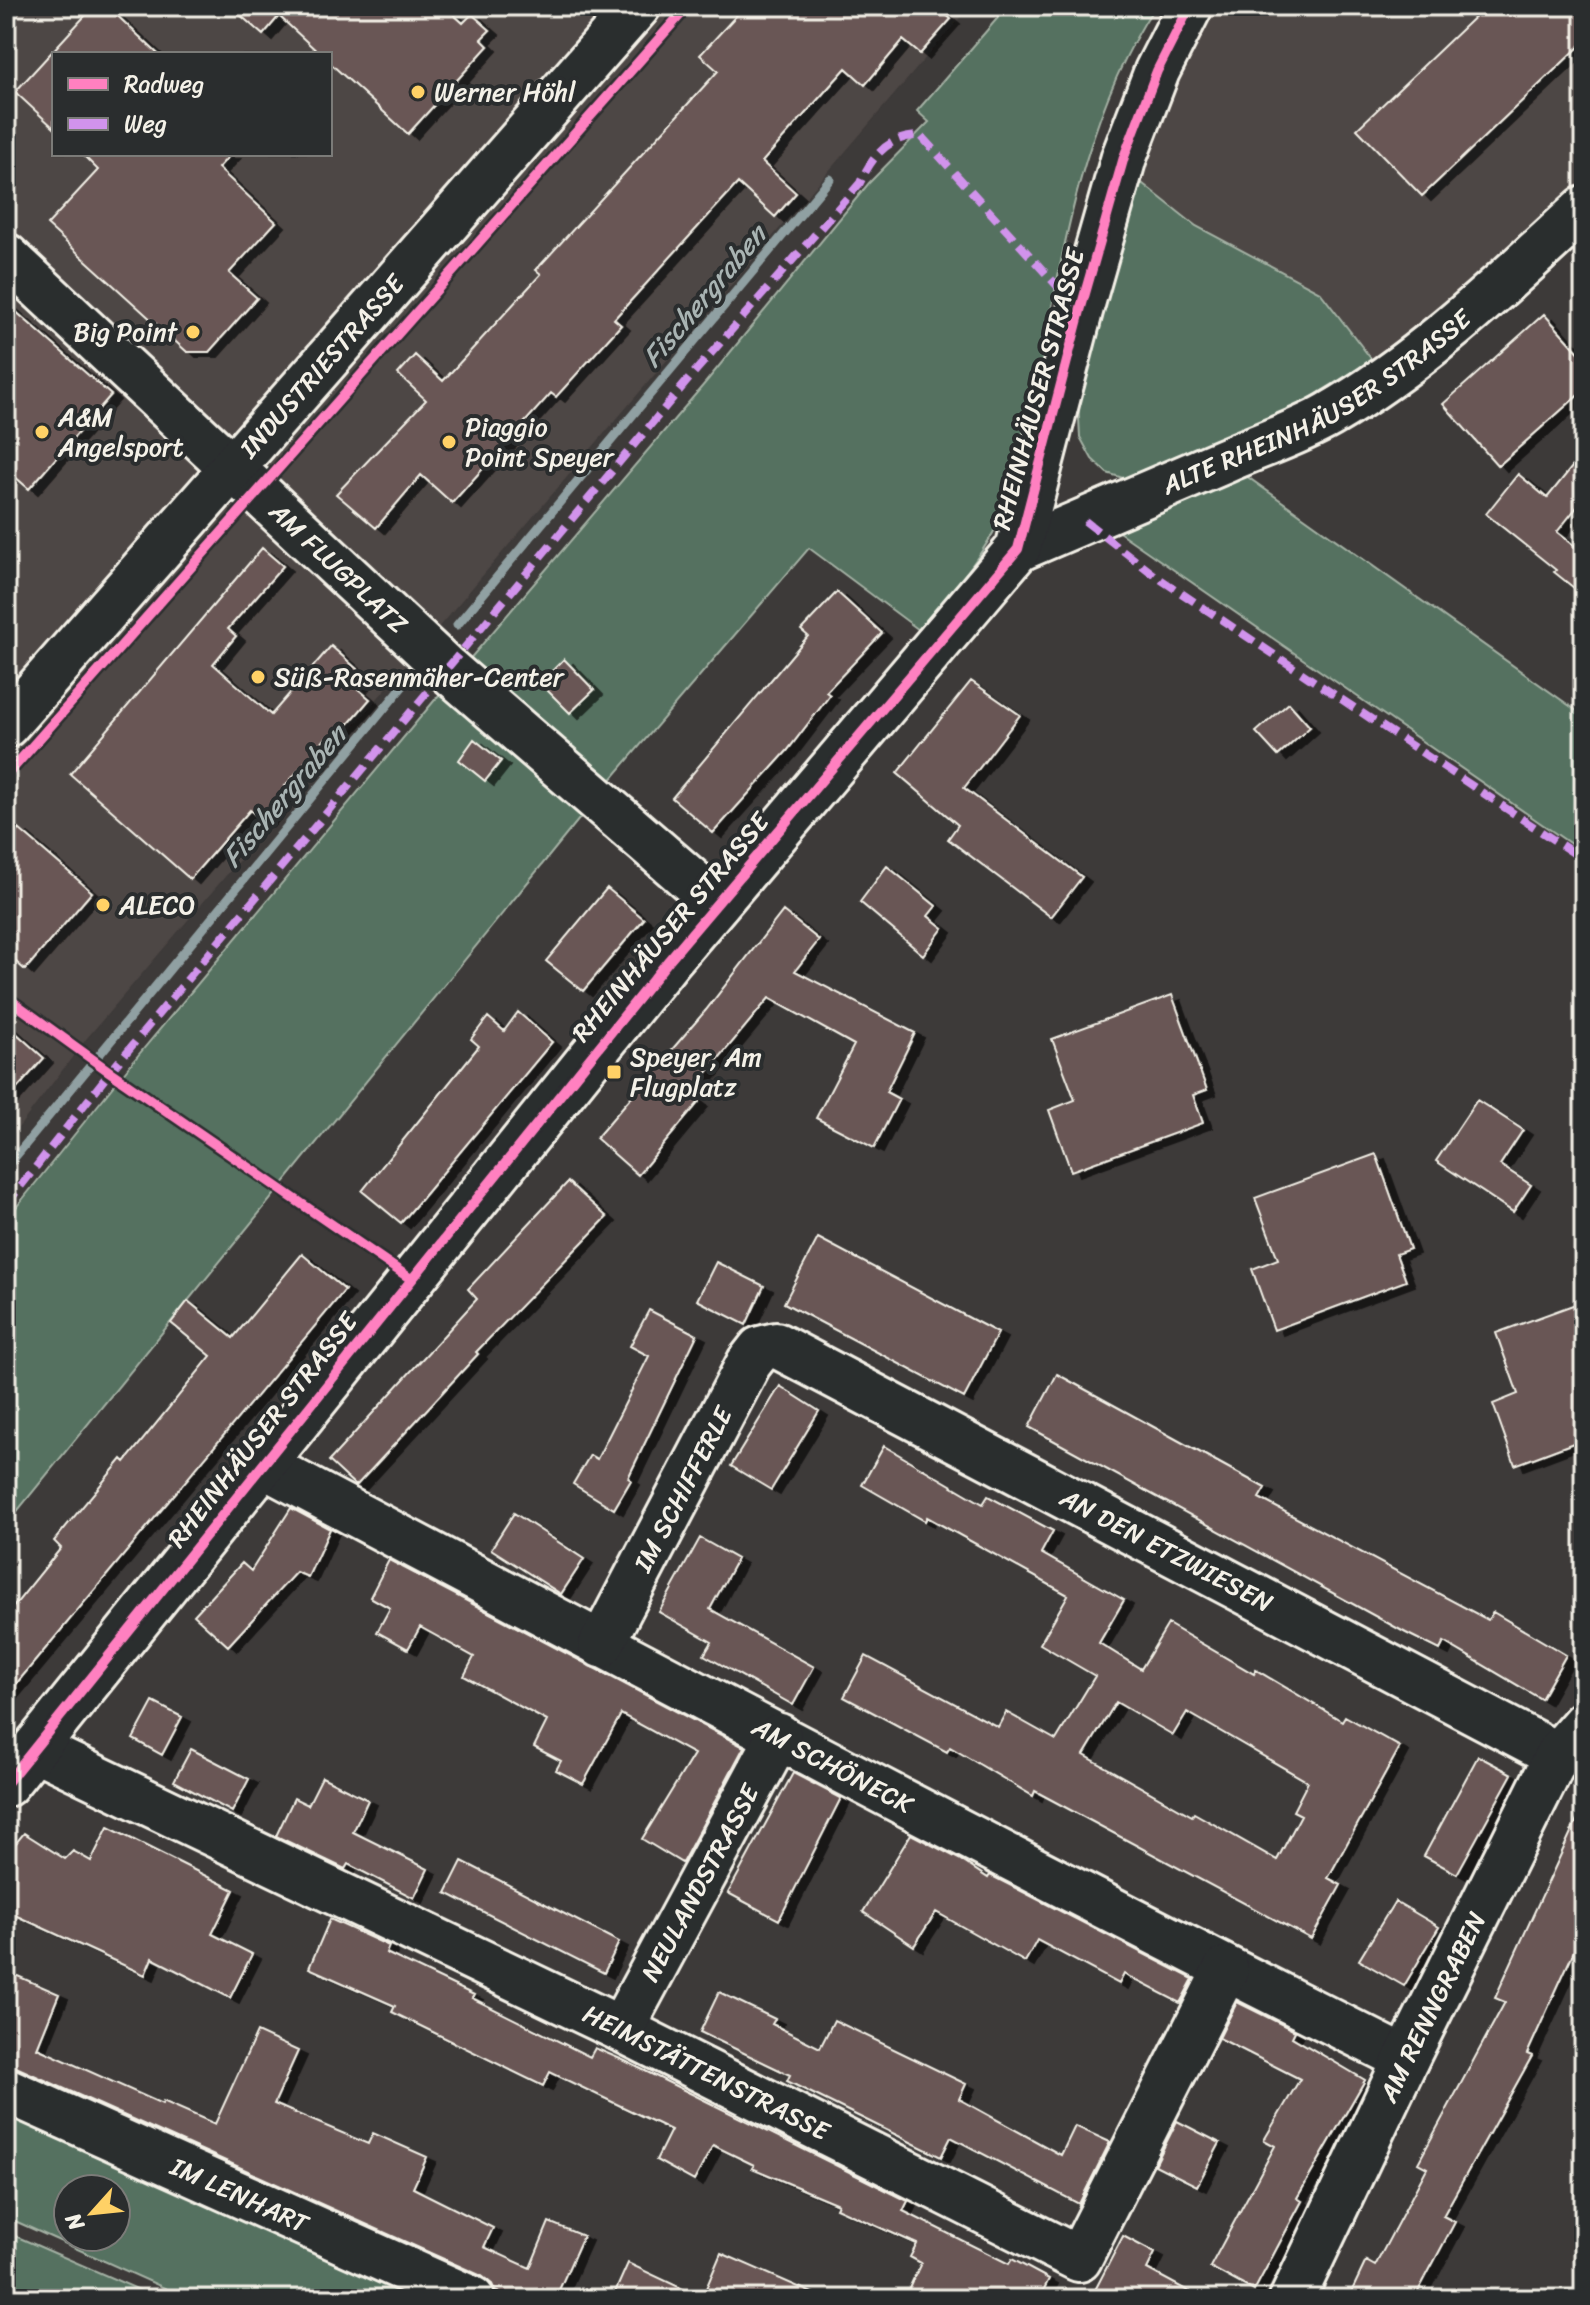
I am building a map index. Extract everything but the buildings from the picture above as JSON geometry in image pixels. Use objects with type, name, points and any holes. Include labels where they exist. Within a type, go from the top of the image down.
[{"type":"street","name":"INDUSTRIESTRASSE","points":[[6,725],[638,6]]},
{"type":"street","name":"RHEINHÄUSER STRASSE","points":[[6,1784],[430,1254],[717,903],[1018,549],[1124,157],[1157,71],[1190,6]]},
{"type":"street","name":"ALTE RHEINHÄUSER STRASSE","points":[[1018,549],[1237,455],[1290,436],[1332,413],[1474,309],[1584,209]]},
{"type":"street","name":"AM FLUGPLATZ","points":[[6,256],[447,669],[717,903]]},
{"type":"street","name":"IM SCHIFFERLE","points":[[601,1645],[749,1363],[760,1349],[776,1345]]},
{"type":"street","name":"AN DEN ETZWIESEN","points":[[776,1345],[1570,1739]]},
{"type":"street","name":"AM SCHÖNECK","points":[[263,1465],[601,1645],[1406,2059]]},
{"type":"street","name":"NEULANDSTRASSE","points":[[621,2029],[779,1736]]},
{"type":"street","name":"AM RENNGRABEN","points":[[1292,2299],[1406,2059],[1570,1739]]},
{"type":"street","name":"HEIMSTÄTTENSTRASSE","points":[[36,1749],[621,2029],[1079,2259],[1226,1969]]},
{"type":"street","name":"IM LENHART","points":[[6,2090],[472,2299]]},
{"type":"shaded area","points":[[6,6],[970,6],[87,1038],[6,1144]]},
{"type":"shaded area","points":[[1214,6],[1584,6],[1584,182],[1430,328],[1372,360],[1320,292],[1196,226],[1138,180],[1172,75]]},
{"type":"green space","points":[[1008,6],[1155,6],[1115,81],[1086,161],[1064,245],[1026,446],[1004,512],[987,544],[919,630],[809,548],[614,776],[6,1525],[6,1220],[130,1065],[706,382],[869,183],[929,122],[917,111]]},
{"type":"green space","points":[[1138,180],[1196,226],[1320,292],[1372,360],[1276,419],[1126,479],[1107,473],[1092,459],[1080,437],[1078,399]]},
{"type":"green space","points":[[1235,468],[1584,716],[1584,853],[1113,528]]},
{"type":"green space","points":[[6,2113],[430,2299],[189,2299],[86,2253],[132,2253],[132,2173],[52,2173],[52,2238],[6,2217]]},
{"type":"green space","points":[[6,2232],[160,2299],[6,2299]]},
{"type":"waterway","name":"Fischergraben","points":[[457,625],[830,179]]},
{"type":"waterway","name":"Fischergraben","points":[[6,1168],[412,675]]},
{"type":"marked path","points":[[6,1205],[110,1072],[693,374],[860,183],[883,149],[900,139],[921,136],[1080,311]]},
{"type":"marked path","points":[[1085,521],[1157,577],[1584,860]]},
{"type":"cycle path","points":[[6,776],[688,6]]},
{"type":"cycle path","points":[[6,1784],[669,960],[1018,549],[1124,157],[1157,71],[1190,6]]},
{"type":"cycle path","points":[[6,997],[411,1279]]},
{"type":"place","name":"Werner Höhl","points":[[418,92]]},
{"type":"place","name":"Big Point","points":[[193,332]]},
{"type":"place","name":"A&M Angelsport","points":[[42,432]]},
{"type":"place","name":"Piaggio Point Speyer","points":[[449,442]]},
{"type":"place","name":"Süß-Rasenmäher-Center","points":[[258,677]]},
{"type":"place","name":"ALECO","points":[[103,905]]},
{"type":"place","name":"Speyer, Am Flugplatz","points":[[614,1072]]}]
